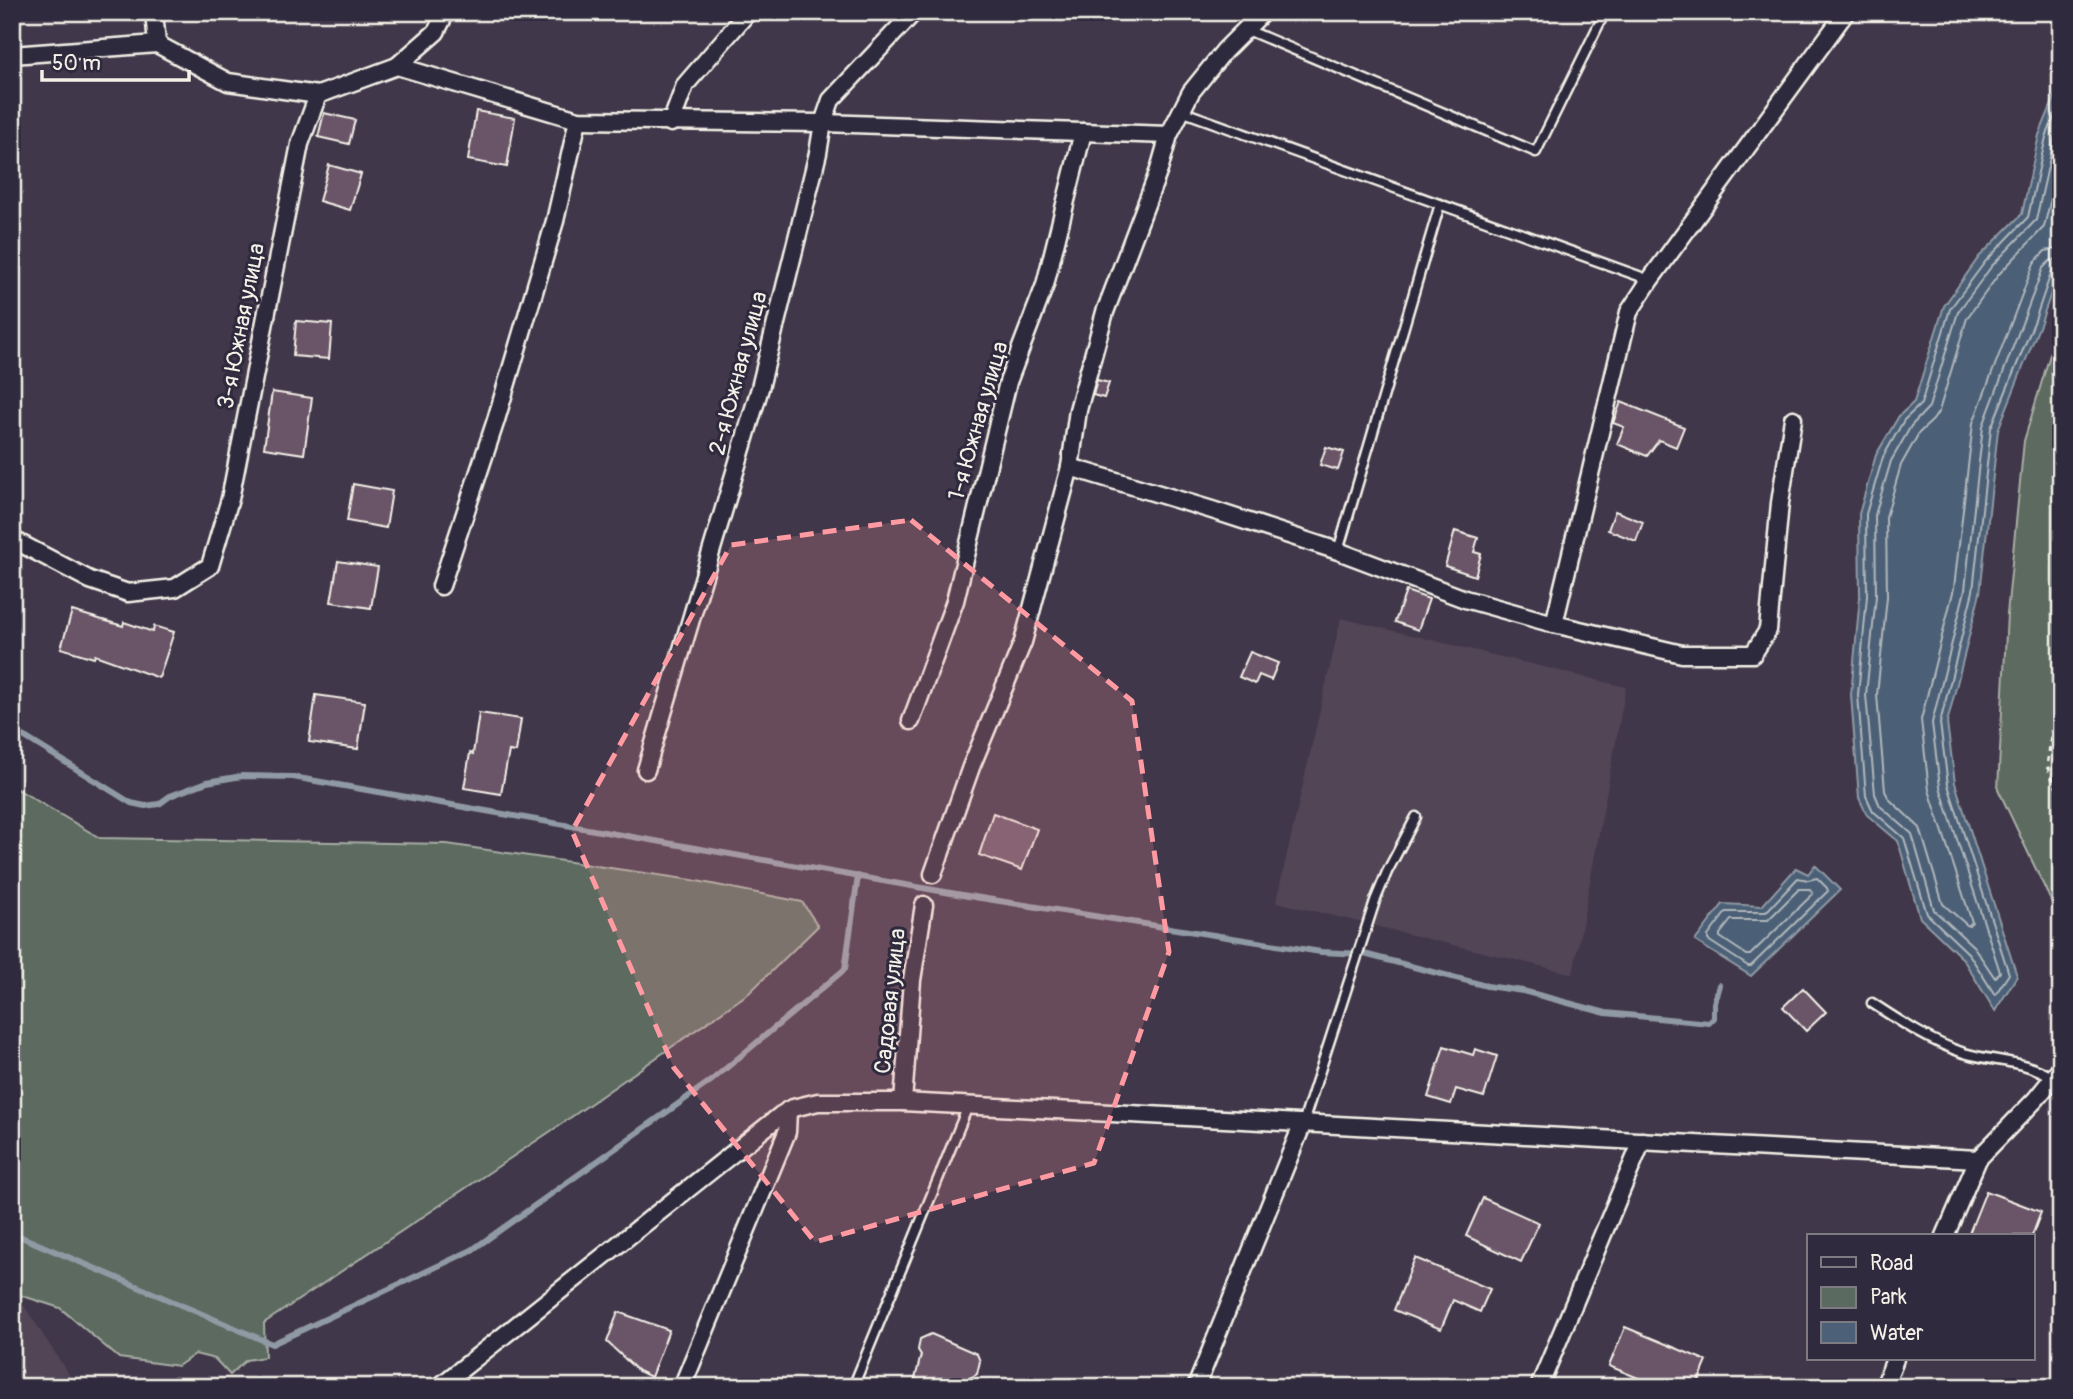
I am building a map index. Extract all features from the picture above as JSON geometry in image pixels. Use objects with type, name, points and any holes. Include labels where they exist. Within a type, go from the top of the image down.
[{"type":"street","points":[[154,12],[157,44]]},
{"type":"street","points":[[12,55],[157,44],[228,82],[318,95],[397,66],[436,32],[446,12]]},
{"type":"street","points":[[671,123],[685,85],[748,12]]},
{"type":"street","name":"2-я Южная улица","points":[[646,771],[760,388],[818,153],[822,123],[831,100],[914,12]]},
{"type":"street","points":[[933,874],[971,768],[1023,642],[1070,467],[1078,410],[1105,312],[1159,170],[1169,135],[1191,92],[1224,51],[1263,12]]},
{"type":"street","points":[[1554,624],[1629,312],[1840,15]]},
{"type":"street","points":[[397,66],[578,120],[822,123],[1169,135]]},
{"type":"street","name":"3-я Южная улица","points":[[12,539],[90,580],[128,593],[175,588],[210,566],[230,499],[300,144],[318,95]]},
{"type":"street","points":[[440,586],[496,420],[536,288],[555,221],[578,120]]},
{"type":"street","name":"1-я Южная улица","points":[[911,721],[955,601],[1008,382],[1045,285],[1083,132]]},
{"type":"street","points":[[1070,467],[1338,551],[1465,599],[1554,624],[1682,654],[1753,654],[1768,630],[1780,503],[1793,419]]},
{"type":"street","name":"Садовая улица","points":[[903,1102],[912,980],[924,905]]},
{"type":"street","points":[[1946,1234],[1978,1158],[2058,1076]]},
{"type":"street","points":[[439,1387],[788,1110],[804,1103],[903,1102],[1978,1158]]},
{"type":"street","points":[[682,1387],[787,1132],[788,1110]]},
{"type":"street","points":[[1196,1387],[1303,1123]]},
{"type":"street","points":[[1539,1387],[1642,1141]]},
{"type":"street","points":[[1884,1387],[1895,1360]]},
{"type":"lane","points":[[1245,29],[1536,152],[1605,12]]},
{"type":"lane","points":[[1181,111],[1650,279]]},
{"type":"lane","points":[[1338,551],[1440,204]]},
{"type":"lane","points":[[1303,1123],[1375,901],[1391,863],[1416,817]]},
{"type":"lane","points":[[1872,1003],[1905,1025],[1966,1054],[2031,1066],[2058,1076]]},
{"type":"lane","points":[[853,1387],[968,1106]]},
{"type":"path","points":[[2061,709],[2053,728],[2047,766],[2061,797]]},
{"type":"highlighted area","points":[[911,520],[1132,701],[1169,952],[1094,1163],[815,1242],[674,1068],[572,831],[731,545]]},
{"type":"shaded area","points":[[1341,618],[1626,687],[1573,974],[1276,902]]},
{"type":"shaded area","points":[[23,1304],[77,1387],[12,1387],[12,1311]]},
{"type":"green space","points":[[2061,318],[2061,922],[1998,789],[2007,614],[2024,441]]},
{"type":"green space","points":[[12,786],[100,838],[447,844],[692,880],[802,902],[818,926],[749,993],[557,1127],[264,1323],[265,1357],[246,1360],[230,1375],[215,1359],[195,1354],[178,1366],[119,1358],[60,1308],[20,1295],[12,1296]]},
{"type":"water","points":[[2061,82],[2061,265],[1998,430],[1980,593],[1947,723],[1955,783],[2017,976],[1995,1011],[1963,959],[1920,918],[1898,841],[1867,815],[1859,798],[1851,695],[1860,596],[1859,514],[1876,455],[1899,416],[1914,402],[1944,306],[1979,257],[2022,214],[2039,135]]},
{"type":"water","points":[[1815,865],[1840,890],[1751,976],[1695,941],[1723,904],[1762,906],[1796,868],[1808,874]]},
{"type":"building","points":[[476,111],[515,118],[507,167],[468,160]]},
{"type":"building","points":[[324,113],[355,120],[349,144],[318,137]]},
{"type":"building","points":[[329,165],[361,174],[350,210],[319,201]]},
{"type":"building","points":[[296,321],[332,324],[329,359],[293,356]]},
{"type":"building","points":[[1097,380],[1109,383],[1104,398],[1093,395]]},
{"type":"building","points":[[272,392],[312,398],[304,454],[264,448]]},
{"type":"building","points":[[1621,402],[1684,427],[1676,447],[1659,440],[1647,456],[1617,444],[1624,427],[1613,423]]},
{"type":"building","points":[[1326,447],[1344,452],[1338,470],[1320,465]]},
{"type":"building","points":[[353,484],[392,491],[386,528],[347,521]]},
{"type":"building","points":[[1615,511],[1643,522],[1636,541],[1608,530]]},
{"type":"building","points":[[1455,531],[1478,538],[1474,552],[1481,554],[1475,576],[1445,566]]},
{"type":"building","points":[[338,561],[378,567],[371,608],[331,602]]},
{"type":"building","points":[[1406,591],[1429,599],[1418,630],[1395,622]]},
{"type":"building","points":[[72,611],[123,626],[124,622],[153,632],[154,626],[174,632],[159,678],[95,655],[94,658],[61,648]]},
{"type":"building","points":[[1250,652],[1278,663],[1271,680],[1259,675],[1255,684],[1239,677]]},
{"type":"building","points":[[316,695],[365,702],[358,749],[309,742]]},
{"type":"building","points":[[479,713],[521,719],[516,752],[509,751],[501,794],[464,788],[470,753],[473,754]]},
{"type":"building","points":[[993,813],[1037,829],[1022,870],[979,855]]},
{"type":"building","points":[[1803,988],[1826,1012],[1806,1031],[1783,1007]]},
{"type":"building","points":[[1444,1046],[1473,1055],[1475,1049],[1497,1056],[1484,1097],[1456,1089],[1451,1104],[1428,1097]]},
{"type":"building","points":[[1986,1191],[2041,1212],[2033,1234],[1969,1234]]},
{"type":"building","points":[[1483,1198],[1539,1223],[1521,1262],[1466,1236]]},
{"type":"building","points":[[1415,1258],[1490,1289],[1480,1312],[1453,1300],[1441,1329],[1394,1310]]},
{"type":"building","points":[[618,1312],[669,1330],[651,1377],[638,1371],[607,1342]]},
{"type":"building","points":[[1625,1327],[1707,1361],[1696,1387],[1660,1387],[1609,1366]]},
{"type":"building","points":[[931,1334],[977,1354],[980,1361],[977,1374],[970,1378],[966,1387],[913,1387],[921,1355],[918,1350],[920,1339]]},
{"type":"waterway","points":[[12,729],[131,803],[145,806],[159,804],[170,796],[207,782],[242,776],[293,777],[968,896],[1321,952],[1364,954],[1606,1013],[1709,1023],[1714,1018],[1714,1003],[1719,985]]},
{"type":"waterway","points":[[12,1233],[272,1344],[472,1250],[712,1080],[845,969],[858,876]]}]
